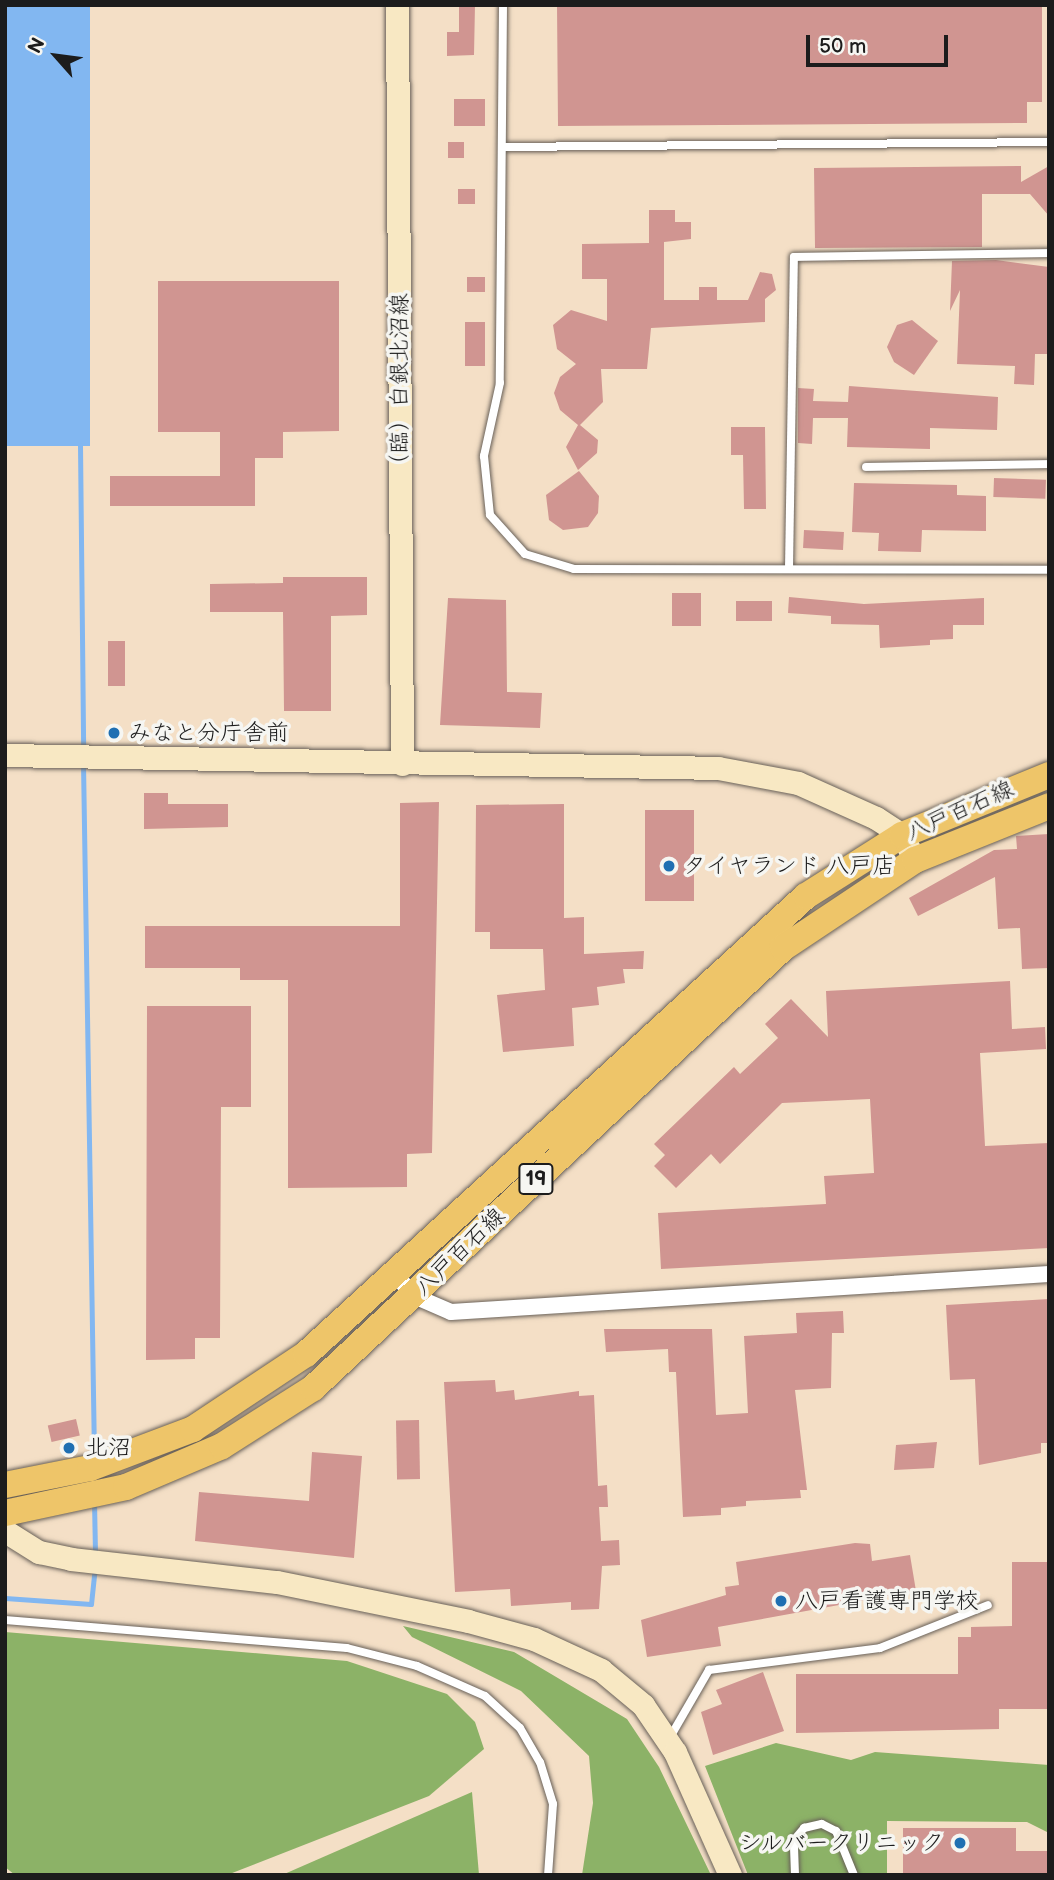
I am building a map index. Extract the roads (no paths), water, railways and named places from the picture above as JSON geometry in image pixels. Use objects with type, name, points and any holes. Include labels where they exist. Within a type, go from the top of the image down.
[{"type":"main road","name":"八戸百石線","points":[[5,1485],[90,1468],[194,1429],[306,1354],[756,937],[806,896],[902,835],[996,792],[1049,775]]},
{"type":"main road","name":"八戸百石線","points":[[5,1513],[126,1487],[222,1446],[313,1388],[773,957],[915,860],[1049,806]]},
{"type":"street","name":"（臨）白銀北沼線","points":[[397,5],[402,764]]},
{"type":"street","points":[[5,755],[762,774],[798,783],[902,835],[915,860]]},
{"type":"street","points":[[395,1274],[414,1296],[451,1312],[1049,1274]]},
{"type":"street","points":[[5,1531],[39,1552],[71,1559],[324,1590],[534,1639],[600,1670],[643,1705],[667,1741],[730,1875]]},
{"type":"lane","points":[[503,5],[500,383],[484,456],[490,515],[525,554],[574,569],[1049,569]]},
{"type":"lane","points":[[502,147],[1049,142]]},
{"type":"lane","points":[[789,569],[794,257],[1049,253]]},
{"type":"lane","points":[[866,467],[1049,464]]},
{"type":"lane","points":[[667,1741],[709,1670],[880,1648],[988,1605]]},
{"type":"lane","points":[[5,1620],[347,1648],[417,1666],[485,1696],[520,1728],[540,1762],[553,1804],[548,1875]]},
{"type":"lane","points":[[795,1875],[794,1840],[804,1828],[822,1824],[836,1831],[854,1875]]},
{"type":"water","points":[[5,5],[90,5],[90,446],[5,446]]},
{"type":"waterway","points":[[80,445],[83,750]]},
{"type":"waterway","points":[[83,763],[94,1456]]},
{"type":"waterway","points":[[94,1501],[95,1554]]},
{"type":"waterway","points":[[5,1598],[91,1604],[95,1568]]},
{"type":"place","name":"みなと分庁舎前","points":[[114,733]]},
{"type":"place","name":"タイヤランド 八戸店","points":[[669,866]]},
{"type":"place","name":"北沼","points":[[69,1448]]},
{"type":"place","name":"八戸看護専門学校","points":[[781,1601]]},
{"type":"place","name":"シルバークリニック","points":[[960,1843]]}]
